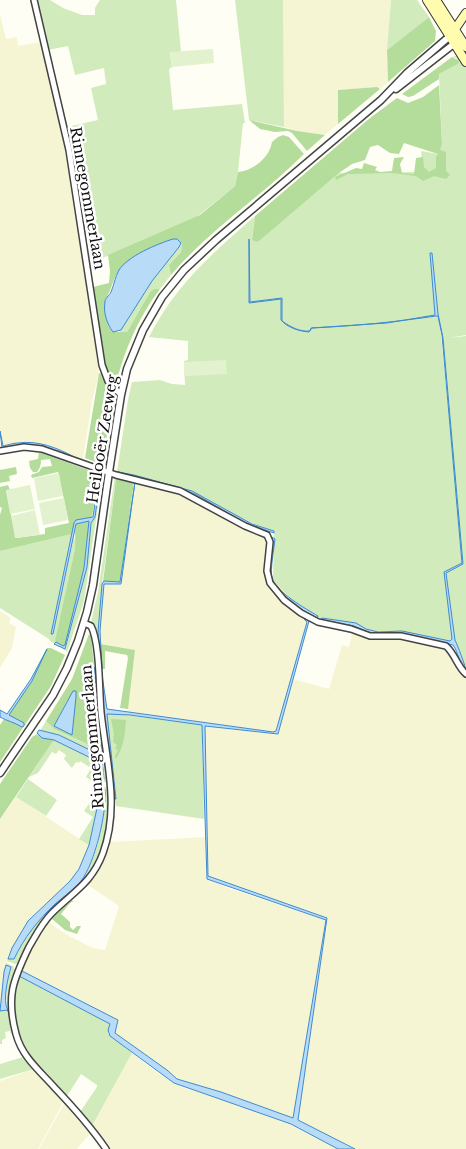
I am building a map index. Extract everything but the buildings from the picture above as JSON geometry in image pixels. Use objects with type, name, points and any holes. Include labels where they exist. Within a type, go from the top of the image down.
[{"type":"main road","points":[[427,0],[466,47]]},
{"type":"main road","points":[[436,0],[466,62]]},
{"type":"main road","name":"Heilooër Zeeweg","points":[[455,36],[466,14]]},
{"type":"main road","name":"Heilooër Zeeweg","points":[[455,36],[466,30]]},
{"type":"street","name":"Rinnegommerlaan","points":[[34,0],[71,159],[102,365],[108,381],[121,395]]},
{"type":"street","name":"Heilooër Zeeweg","points":[[0,773],[53,695],[72,656],[84,623],[93,585],[121,395],[127,369],[143,330],[162,297],[184,270],[216,240],[381,100],[407,73],[455,36]]},
{"type":"street","points":[[0,451],[24,447],[37,448],[109,472],[186,493],[245,526],[265,534],[270,542],[268,571],[270,583],[284,600],[301,613],[318,622],[351,629],[370,636],[405,636],[446,646],[466,674]]},
{"type":"street","name":"Rinnegommerlaan","points":[[84,623],[91,626],[96,640],[101,711],[112,795],[109,832],[99,864],[90,879],[51,914],[34,937],[14,978],[11,1003],[16,1033],[23,1052],[79,1115],[106,1149]]},
{"type":"green space","points":[[37,0],[50,0],[63,8],[82,15],[95,15],[95,8],[100,0],[176,0],[181,52],[170,53],[172,67],[169,69],[173,110],[242,104],[245,123],[243,123],[235,186],[194,219],[93,262],[67,127],[98,120],[91,88],[106,84],[104,68],[75,75],[68,46],[48,50]]},
{"type":"green space","points":[[235,0],[283,0],[284,127],[249,120]]},
{"type":"green space","points":[[283,0],[391,0],[387,55],[388,82],[380,89],[377,87],[339,90],[338,124],[325,135],[284,127]]},
{"type":"green space","points":[[391,0],[417,0],[429,17],[387,50]]},
{"type":"green space","points":[[0,14],[6,39],[17,37],[18,46],[41,42],[73,187],[99,373],[92,401],[83,459],[74,457],[54,447],[40,444],[17,443],[2,446],[0,431]]},
{"type":"green space","points":[[429,17],[436,31],[435,41],[388,82],[387,50]]},
{"type":"green space","points":[[213,49],[214,63],[172,67],[170,52]]},
{"type":"green space","points":[[460,55],[466,66],[466,335],[448,338],[466,336],[466,670],[458,651],[452,644],[395,632],[373,634],[347,624],[317,618],[318,616],[294,602],[273,581],[274,531],[251,523],[177,487],[117,472],[132,382],[160,380],[172,384],[185,385],[184,361],[188,360],[188,341],[149,337],[183,285],[210,257],[255,216],[252,239],[258,242],[339,173],[423,172],[421,151],[438,154],[442,144],[439,74],[458,64],[456,58],[452,57]],"holes":[[[431,253],[438,314],[443,338],[452,448],[440,325],[438,316],[432,315],[436,315],[436,312]]]},
{"type":"green space","points":[[452,57],[459,61],[458,64],[439,74],[439,79],[413,96],[408,97],[402,94]]},
{"type":"green space","points":[[439,85],[442,144],[440,150],[446,152],[446,171],[450,175],[446,179],[434,176],[423,181],[416,176],[392,173],[348,174],[336,180],[335,177],[356,168],[362,169],[364,163],[377,167],[375,170],[380,172],[392,171],[394,158],[404,157],[400,164],[402,173],[414,174],[416,158],[423,157],[424,167],[429,172],[436,168],[436,157],[438,154],[404,143],[399,154],[390,153],[378,145],[370,147],[365,160],[352,164],[339,173],[258,242],[252,240],[255,216],[370,118],[397,98],[408,103],[423,97]]},
{"type":"green space","points":[[377,87],[380,89],[338,124],[338,90]]},
{"type":"green space","points":[[249,120],[325,135],[307,151],[292,133],[260,129]]},
{"type":"green space","points":[[283,135],[289,137],[304,154],[202,243],[171,275],[169,265],[181,252],[182,244],[175,240],[167,241],[145,251],[118,271],[105,300],[109,327],[113,332],[127,332],[150,292],[154,289],[160,289],[145,311],[133,335],[115,387],[105,368],[102,355],[93,287],[109,283],[108,255],[200,215],[235,186],[238,172],[249,169],[260,162],[271,148],[272,142]]},
{"type":"green space","points":[[181,243],[181,252],[169,265],[171,275],[160,289],[154,289],[150,292],[127,332],[120,332],[152,281]]},
{"type":"green space","points":[[226,360],[227,374],[184,376],[184,362]]},
{"type":"green space","points":[[99,373],[102,374],[105,382],[113,392],[103,465],[85,458]]},
{"type":"green space","points":[[43,451],[103,472],[84,601],[67,652],[62,648],[66,648],[85,574],[91,523],[94,519],[95,473],[90,471],[90,469],[39,452]]},
{"type":"green space","points":[[39,452],[99,474],[92,517],[75,521],[72,534],[0,551],[0,515],[2,508],[0,507],[0,487],[8,485],[10,490],[6,491],[16,538],[45,534],[45,528],[69,523],[58,472],[32,478],[31,475],[39,472],[42,467],[52,466],[50,459],[41,460],[38,471],[33,472],[29,461],[38,459]]},
{"type":"green space","points":[[16,467],[17,474],[9,476],[10,481],[0,483],[0,470]]},
{"type":"green space","points":[[59,473],[63,496],[38,501],[34,478]]},
{"type":"green space","points":[[115,476],[136,481],[136,483],[116,479],[102,585],[98,640],[91,622],[98,592]]},
{"type":"green space","points":[[116,479],[134,482],[120,582],[103,582]]},
{"type":"green space","points":[[136,483],[188,497],[243,528],[265,538],[264,569],[268,586],[282,603],[307,621],[276,731],[179,720],[127,711],[135,650],[100,644],[100,621],[104,584],[121,584]]},
{"type":"green space","points":[[30,485],[35,509],[10,514],[6,490]]},
{"type":"green space","points":[[64,498],[68,520],[43,525],[39,503]]},
{"type":"green space","points":[[35,510],[40,535],[15,538],[11,516]]},
{"type":"green space","points":[[89,521],[84,568],[65,646],[62,646],[55,641],[75,549],[76,524]]},
{"type":"green space","points":[[72,534],[51,634],[53,634],[74,537],[75,549],[55,644],[0,608],[0,551]]},
{"type":"green space","points":[[0,611],[11,618],[9,623],[16,627],[12,648],[0,668]]},
{"type":"green space","points":[[352,633],[373,640],[399,639],[443,649],[449,654],[458,670],[466,678],[466,1149],[355,1149],[298,1120],[327,918],[208,877],[205,726],[278,734],[293,679],[329,689],[342,645],[349,647]]},
{"type":"green space","points":[[89,634],[91,636],[103,751],[54,729],[46,721],[72,679]],"holes":[[[76,691],[72,734],[54,726],[67,701]]]},
{"type":"green space","points":[[100,644],[135,650],[128,709],[120,708],[127,655],[105,651],[105,669],[102,669]]},
{"type":"green space","points":[[47,648],[65,655],[51,686],[0,762],[0,725],[4,719],[14,722],[9,715],[32,681]]},
{"type":"green space","points":[[111,713],[202,725],[204,819],[116,806],[115,783],[106,716]]},
{"type":"green space","points":[[111,719],[126,720],[125,735],[116,759],[115,756],[118,750],[115,749],[117,745],[113,742],[114,734]]},
{"type":"green space","points":[[46,721],[54,729],[103,751],[103,757],[101,758],[92,751],[59,735],[40,731]]},
{"type":"green space","points":[[37,734],[42,738],[54,740],[0,819],[0,784],[32,737]]},
{"type":"green space","points":[[54,740],[95,760],[104,778],[102,761],[106,759],[109,779],[106,782],[94,783],[86,777],[91,768],[80,761],[79,763],[76,762],[72,768],[64,759],[66,755],[59,750],[56,754],[52,752],[38,773],[29,777]]},
{"type":"green space","points":[[28,779],[57,800],[46,816],[16,797]]},
{"type":"green space","points":[[102,787],[111,789],[109,824],[99,860],[87,880],[55,908],[20,963],[15,964],[7,961],[8,957],[8,959],[14,959],[35,925],[77,886],[87,872],[96,850],[102,825],[105,790]]},
{"type":"green space","points":[[99,789],[99,799],[89,845],[79,839],[93,817],[84,811]]},
{"type":"green space","points":[[16,797],[89,845],[83,861],[74,876],[32,917],[12,948],[5,969],[0,1005],[0,819]]},
{"type":"green space","points":[[205,837],[207,879],[231,889],[326,920],[293,1118],[221,1092],[177,1079],[115,1033],[118,1023],[20,970],[47,921],[69,936],[93,948],[105,950],[119,906],[88,885],[101,865],[110,842]]},
{"type":"green space","points":[[70,900],[74,901],[61,914],[70,922],[70,927],[73,930],[77,926],[81,926],[77,934],[65,930],[52,919]]},
{"type":"green space","points":[[6,963],[13,966],[15,970],[12,985],[15,1033],[5,1032],[6,1038],[0,1044],[0,1011],[7,1009],[9,1012],[7,990],[11,967],[5,966]]},
{"type":"green space","points":[[19,976],[111,1024],[108,1033],[132,1053],[92,1126],[80,1112],[97,1085],[81,1074],[67,1096],[31,1057],[22,1041],[16,1023],[14,1007]]},
{"type":"green space","points":[[132,1053],[159,1074],[182,1087],[232,1102],[291,1124],[338,1149],[109,1149],[92,1126]]},
{"type":"green space","points":[[23,1057],[34,1069],[0,1079],[0,1064]]},
{"type":"green space","points":[[34,1069],[63,1102],[62,1105],[38,1149],[0,1149],[0,1081]]},
{"type":"green space","points":[[64,1104],[90,1134],[77,1149],[39,1149]]},
{"type":"water","points":[[177,239],[181,243],[179,247],[152,281],[121,330],[113,332],[106,318],[105,306],[106,299],[111,292],[119,270],[136,255]]},
{"type":"water","points":[[249,239],[250,302],[282,298],[282,321],[281,299],[249,303]]},
{"type":"water","points":[[430,253],[432,253],[438,314],[443,338],[463,564],[446,573],[455,640],[466,671],[461,665],[453,645],[404,634],[375,635],[354,626],[322,620],[322,618],[356,623],[366,629],[378,632],[402,631],[450,641],[452,639],[444,572],[462,563],[442,335],[438,316],[402,320],[435,315]]},
{"type":"water","points":[[0,431],[3,446],[25,442],[40,444],[55,448],[74,457],[33,445],[2,448]]},
{"type":"water","points":[[95,470],[101,474],[95,517],[91,523],[87,567],[65,649],[54,644],[56,642],[63,646],[65,645],[84,568],[89,521],[76,524],[53,634],[51,634],[74,523],[76,520],[93,517],[99,475],[95,473]]},
{"type":"water","points":[[118,472],[192,491],[252,524],[274,531],[274,533],[245,523],[183,489]]},
{"type":"water","points":[[135,482],[121,584],[104,584],[100,631],[102,669],[99,669],[98,632],[102,584],[104,581],[120,582]]},
{"type":"water","points":[[272,537],[275,539],[271,570],[272,578],[279,589],[292,600],[318,616],[317,618],[288,600],[281,594],[272,580],[270,564]]},
{"type":"water","points":[[304,619],[309,621],[278,734],[205,726],[208,876],[327,918],[298,1120],[355,1149],[338,1149],[291,1124],[174,1083],[110,1036],[108,1030],[110,1024],[19,976],[15,989],[20,970],[118,1020],[115,1033],[177,1079],[221,1092],[293,1118],[326,920],[207,879],[202,725],[130,715],[107,714],[115,799],[100,675],[102,675],[107,709],[273,732],[276,731],[307,622]]},
{"type":"water","points":[[47,649],[32,681],[9,715],[24,723],[24,726],[22,727],[0,717],[0,710],[7,714],[31,679]]},
{"type":"water","points":[[94,667],[105,757],[102,761],[104,779],[99,781],[95,760],[54,740],[42,738],[37,733],[39,730],[59,735],[92,751],[101,758],[103,757]]},
{"type":"water","points":[[73,691],[76,691],[76,697],[72,735],[54,726]]},
{"type":"water","points":[[99,789],[105,790],[105,799],[102,824],[86,873],[81,881],[37,923],[14,959],[8,959],[12,948],[28,921],[70,881],[79,869],[89,845],[99,799]]},
{"type":"water","points":[[6,965],[11,967],[6,996],[6,1005],[9,1013],[7,1010],[0,1011]]}]
